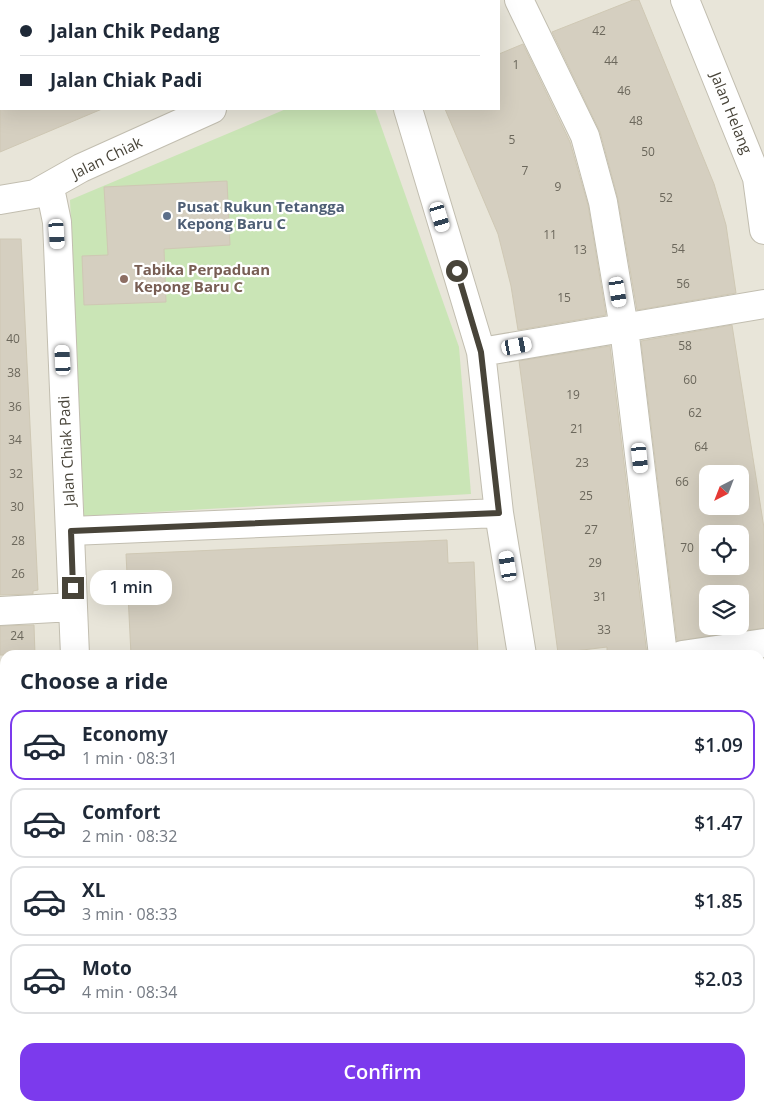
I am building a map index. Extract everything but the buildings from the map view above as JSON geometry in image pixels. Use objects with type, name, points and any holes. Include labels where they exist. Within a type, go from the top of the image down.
[{"type":"street","points":[[519,0],[585,136],[603,202],[624,328],[662,650]]},
{"type":"street","name":"Jalan Helang","points":[[685,0],[757,178],[764,230]]},
{"type":"street","name":"Jalan Chiak","points":[[0,200],[16,199],[50,188],[81,168],[210,110]]},
{"type":"street","points":[[408,110],[481,352],[499,513],[521,650]]},
{"type":"street","name":"Jalan Chiak Padi","points":[[50,188],[58,245],[75,650]]},
{"type":"street","points":[[481,352],[764,304]]},
{"type":"street","points":[[71,531],[499,513]]},
{"type":"street","points":[[0,611],[73,607]]},
{"type":"street","points":[[716,650],[764,643]]},
{"type":"shaded area","points":[[500,0],[764,0],[764,650],[0,650],[0,110],[500,110]]},
{"type":"green space","points":[[284,110],[375,110],[459,347],[471,494],[84,516],[70,200]]},
{"type":"place","name":"Pusat Rukun Tetangga Kepong Baru C","points":[[167,216]]},
{"type":"place","name":"Tabika Perpaduan Kepong Baru C","points":[[124,279]]},
{"type":"route","points":[[73,588],[71,531],[499,513],[481,352],[457,271]]}]
